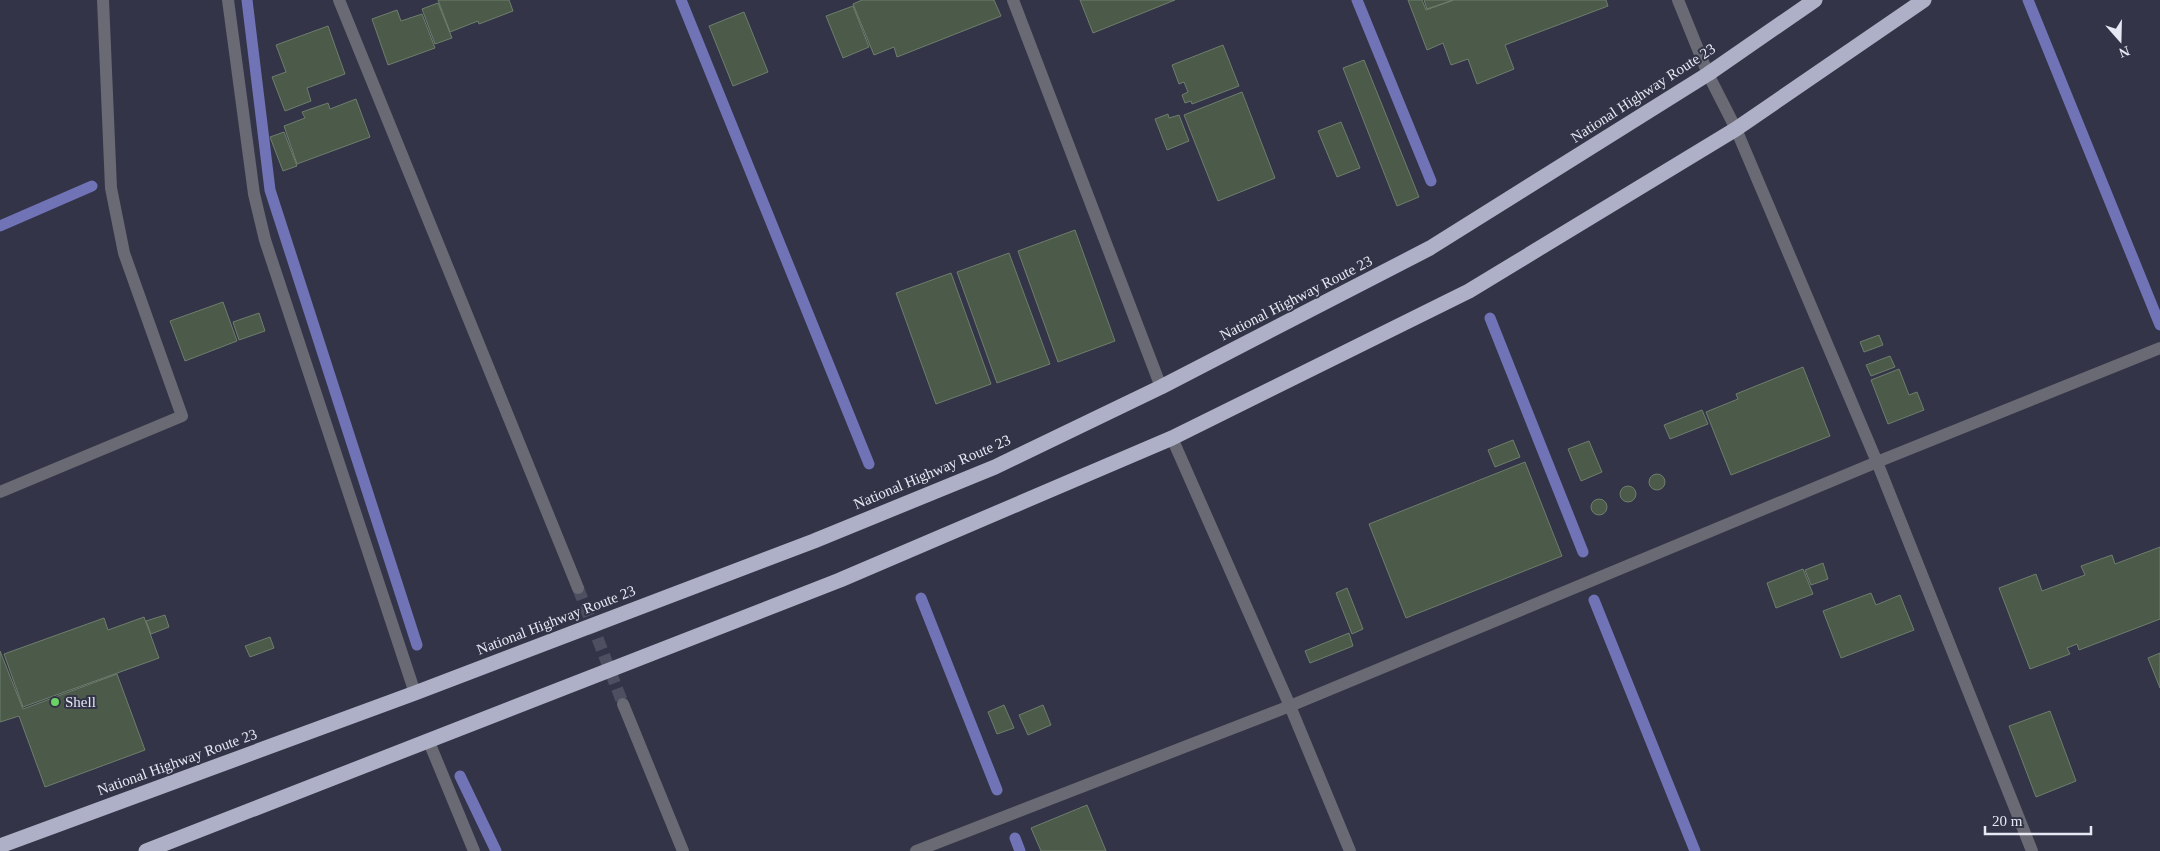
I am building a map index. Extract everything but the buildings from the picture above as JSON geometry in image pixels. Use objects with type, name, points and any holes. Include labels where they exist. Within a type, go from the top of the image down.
[{"type":"highway","name":"National Highway Route 23","points":[[0,846],[415,693],[814,541],[995,467],[1161,387],[1430,248],[1708,74],[1815,0]]},
{"type":"highway","points":[[146,851],[840,580],[1172,438],[1469,291],[1736,130],[1924,0]]},
{"type":"street","points":[[0,492],[182,416],[124,253],[113,197],[103,0]]},
{"type":"street","points":[[228,0],[254,194],[265,240],[415,693]]},
{"type":"street","points":[[340,0],[578,588]]},
{"type":"street","points":[[1013,0],[1161,387]]},
{"type":"street","points":[[1678,0],[1708,74],[1736,130],[1877,462],[2032,851]]},
{"type":"street","points":[[916,851],[1290,706],[1877,462],[2160,348]]},
{"type":"street","points":[[1172,438],[1290,706],[1350,851]]},
{"type":"street","points":[[623,704],[684,851]]},
{"type":"street","points":[[429,742],[474,851]]},
{"type":"waterway","points":[[247,0],[270,190],[417,645]]},
{"type":"waterway","points":[[681,0],[869,464]]},
{"type":"waterway","points":[[1357,0],[1431,181]]},
{"type":"waterway","points":[[2028,0],[2160,325]]},
{"type":"waterway","points":[[0,226],[92,186]]},
{"type":"waterway","points":[[1490,318],[1583,552]]},
{"type":"waterway","points":[[921,598],[997,790]]},
{"type":"waterway","points":[[1594,600],[1695,851]]},
{"type":"waterway","points":[[460,776],[496,851]]},
{"type":"waterway","points":[[1015,838],[1020,851]]},
{"type":"tunnel","points":[[578,588],[623,704]]},
{"type":"place","name":"Shell","points":[[55,702]]}]
